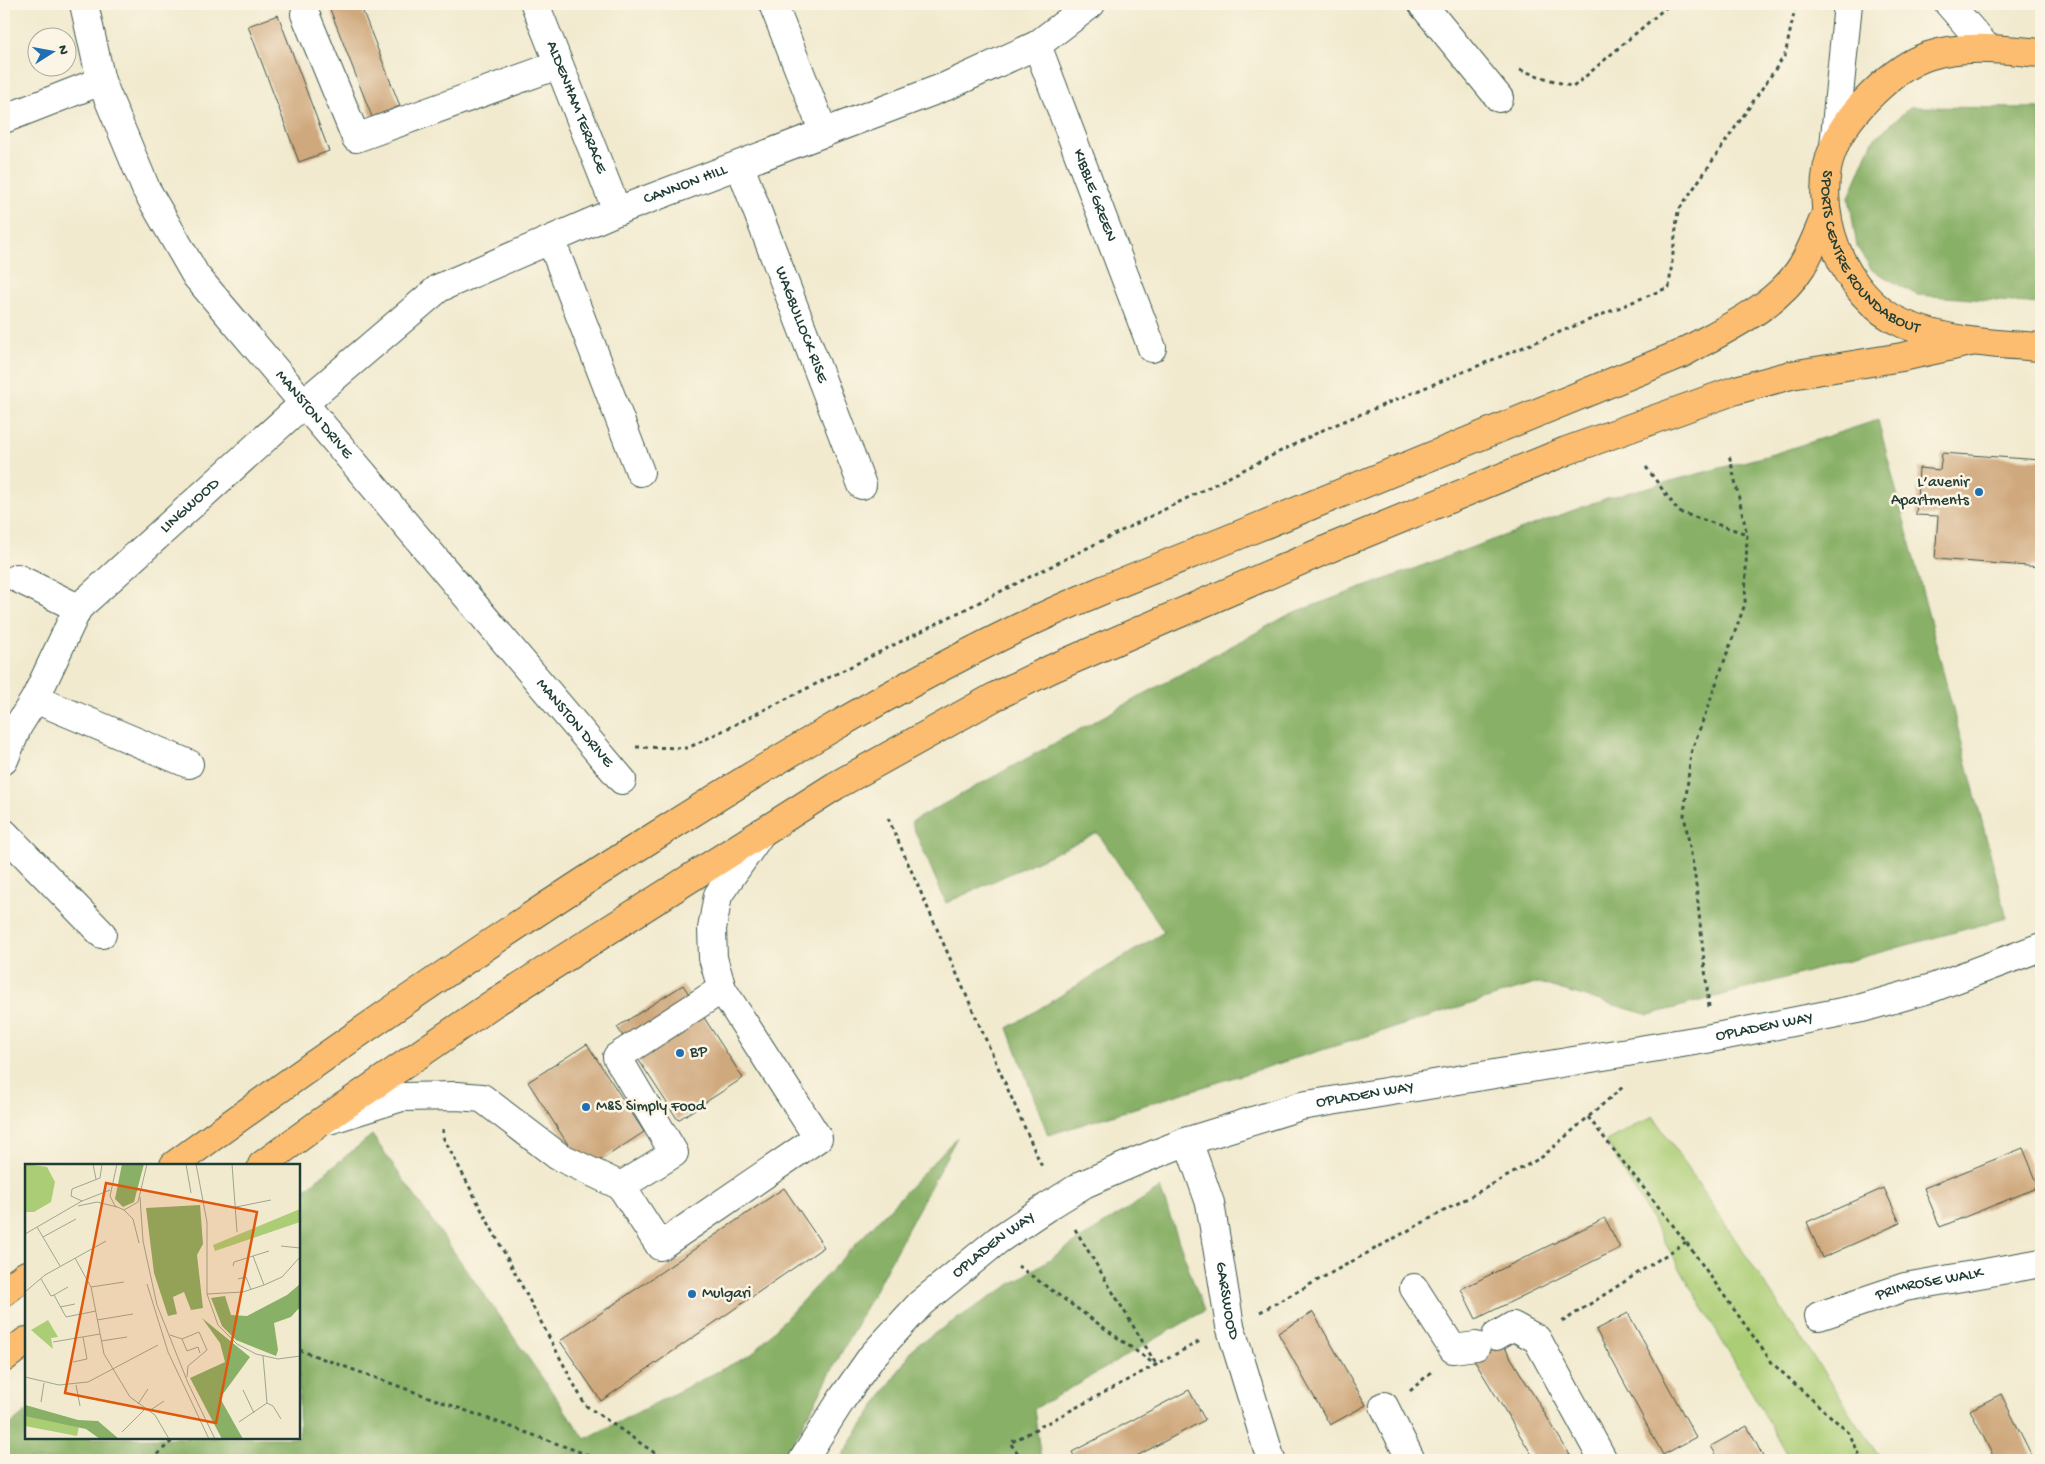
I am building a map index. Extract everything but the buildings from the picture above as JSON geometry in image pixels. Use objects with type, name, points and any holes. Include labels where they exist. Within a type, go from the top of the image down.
[{"type":"highway","name":"SPORTS CENTRE ROUNDABOUT","points":[[2041,53],[1988,49],[1946,51],[1926,56],[1898,73],[1862,105],[1846,124],[1834,146],[1828,171],[1826,214],[1846,271],[1871,302],[1902,324],[1970,342],[2041,347]]},
{"type":"highway","points":[[175,1164],[300,1074],[570,890],[828,730],[920,678],[1015,629],[1122,582],[1683,353],[1758,310],[1790,282],[1813,245],[1826,214]]},
{"type":"highway","points":[[263,1164],[318,1124],[494,1004],[762,832],[901,747],[1052,669],[1337,545],[1566,451],[1745,387],[1791,375],[1902,357],[1970,342]]},
{"type":"highway","points":[[4,1292],[25,1276]]},
{"type":"highway","points":[[4,1358],[25,1342]]},
{"type":"street","name":"MANSTON DRIVE","points":[[84,4],[101,81],[146,189],[196,276],[616,772]]},
{"type":"street","name":"ALDENHAM TERRACE","points":[[535,4],[617,211]]},
{"type":"street","points":[[773,4],[824,133]]},
{"type":"street","name":"CANNON HILL","points":[[303,404],[439,288],[617,211],[740,166],[946,86],[1037,45],[1091,4]]},
{"type":"street","points":[[1422,4],[1499,98]]},
{"type":"street","points":[[1834,146],[1848,4]]},
{"type":"street","points":[[1949,4],[1988,49]]},
{"type":"street","points":[[305,14],[356,138],[558,65]]},
{"type":"street","name":"KIBBLE GREEN","points":[[1037,45],[1152,348]]},
{"type":"street","points":[[4,119],[101,81]]},
{"type":"street","name":"WAGBULLOCK RISE","points":[[740,166],[862,485]]},
{"type":"street","points":[[551,240],[640,472]]},
{"type":"street","name":"LINGWOOD","points":[[4,760],[18,726],[35,699],[78,608],[303,404]]},
{"type":"street","points":[[17,578],[78,608]]},
{"type":"street","points":[[35,699],[189,764]]},
{"type":"street","points":[[318,1124],[402,1097],[457,1096],[482,1098],[558,1156],[621,1186],[660,1246],[818,1138],[722,989],[713,958],[712,929],[718,895],[762,832]]},
{"type":"street","points":[[4,833],[102,934]]},
{"type":"street","name":"OPLADEN WAY","points":[[803,1460],[873,1355],[921,1303],[998,1240],[1084,1184],[1188,1141],[1301,1106],[1714,1037],[1862,1008],[1932,988],[2041,947]]},
{"type":"street","points":[[621,1186],[674,1153],[618,1057],[722,989]]},
{"type":"street","name":"GARSWOOD","points":[[1188,1141],[1210,1203],[1230,1326],[1271,1460]]},
{"type":"street","name":"PRIMROSE WALK","points":[[1819,1316],[1905,1287],[2041,1263]]},
{"type":"street","points":[[1414,1288],[1475,1344],[1514,1326],[1537,1339],[1603,1460]]},
{"type":"street","points":[[1384,1406],[1411,1460]]},
{"type":"path","points":[[1512,68],[1573,87],[1670,4]]},
{"type":"path","points":[[616,772],[631,747],[688,748],[1326,430],[1669,287],[1678,212],[1785,55],[1796,4]]},
{"type":"path","points":[[1714,1037],[1695,876],[1684,815],[1691,752],[1745,604],[1746,534],[1729,454]]},
{"type":"path","points":[[1646,467],[1679,512],[1746,534]]},
{"type":"path","points":[[888,818],[1043,1169]]},
{"type":"path","points":[[1255,1315],[1542,1158],[1630,1081]]},
{"type":"path","points":[[1588,1117],[1686,1242],[1773,1364],[1849,1433],[1862,1460]]},
{"type":"path","points":[[442,1123],[443,1137],[585,1405],[665,1460]]},
{"type":"path","points":[[1075,1229],[1157,1366]]},
{"type":"path","points":[[1537,1339],[1686,1242]]},
{"type":"path","points":[[1014,1263],[1157,1366]]},
{"type":"path","points":[[1023,1460],[1010,1443],[1157,1366],[1206,1338]]},
{"type":"path","points":[[1384,1406],[1417,1387],[1475,1344]]},
{"type":"path","points":[[300,1350],[602,1460]]},
{"type":"path","points":[[151,1460],[174,1439]]},
{"type":"path","points":[[974,1460],[980,1457],[998,1460]]},
{"type":"green space","points":[[1910,107],[2041,108],[2041,304],[1917,295],[1872,270],[1857,247],[1849,197],[1873,140]]},
{"type":"green space","points":[[1878,420],[2007,918],[1649,1015],[1538,983],[1048,1135],[1008,1028],[1164,932],[1098,833],[946,903],[911,822],[1290,614],[1607,498],[1773,454]]},
{"type":"green space","points":[[1653,1116],[1882,1460],[1791,1460],[1606,1141]]},
{"type":"green space","points":[[372,1135],[585,1439],[752,1354],[957,1137],[784,1460],[241,1460],[237,1458],[234,1460],[4,1460],[4,1430],[25,1413],[25,1439],[300,1439],[300,1193]]},
{"type":"green space","points":[[1160,1188],[1204,1311],[1034,1409],[1041,1460],[839,1460],[915,1346]]},
{"type":"place","name":"L’avenir Apartments","points":[[1979,492]]},
{"type":"place","name":"BP","points":[[680,1053]]},
{"type":"place","name":"M&S Simply Food","points":[[586,1107]]},
{"type":"place","name":"Mulgari","points":[[692,1294]]}]
